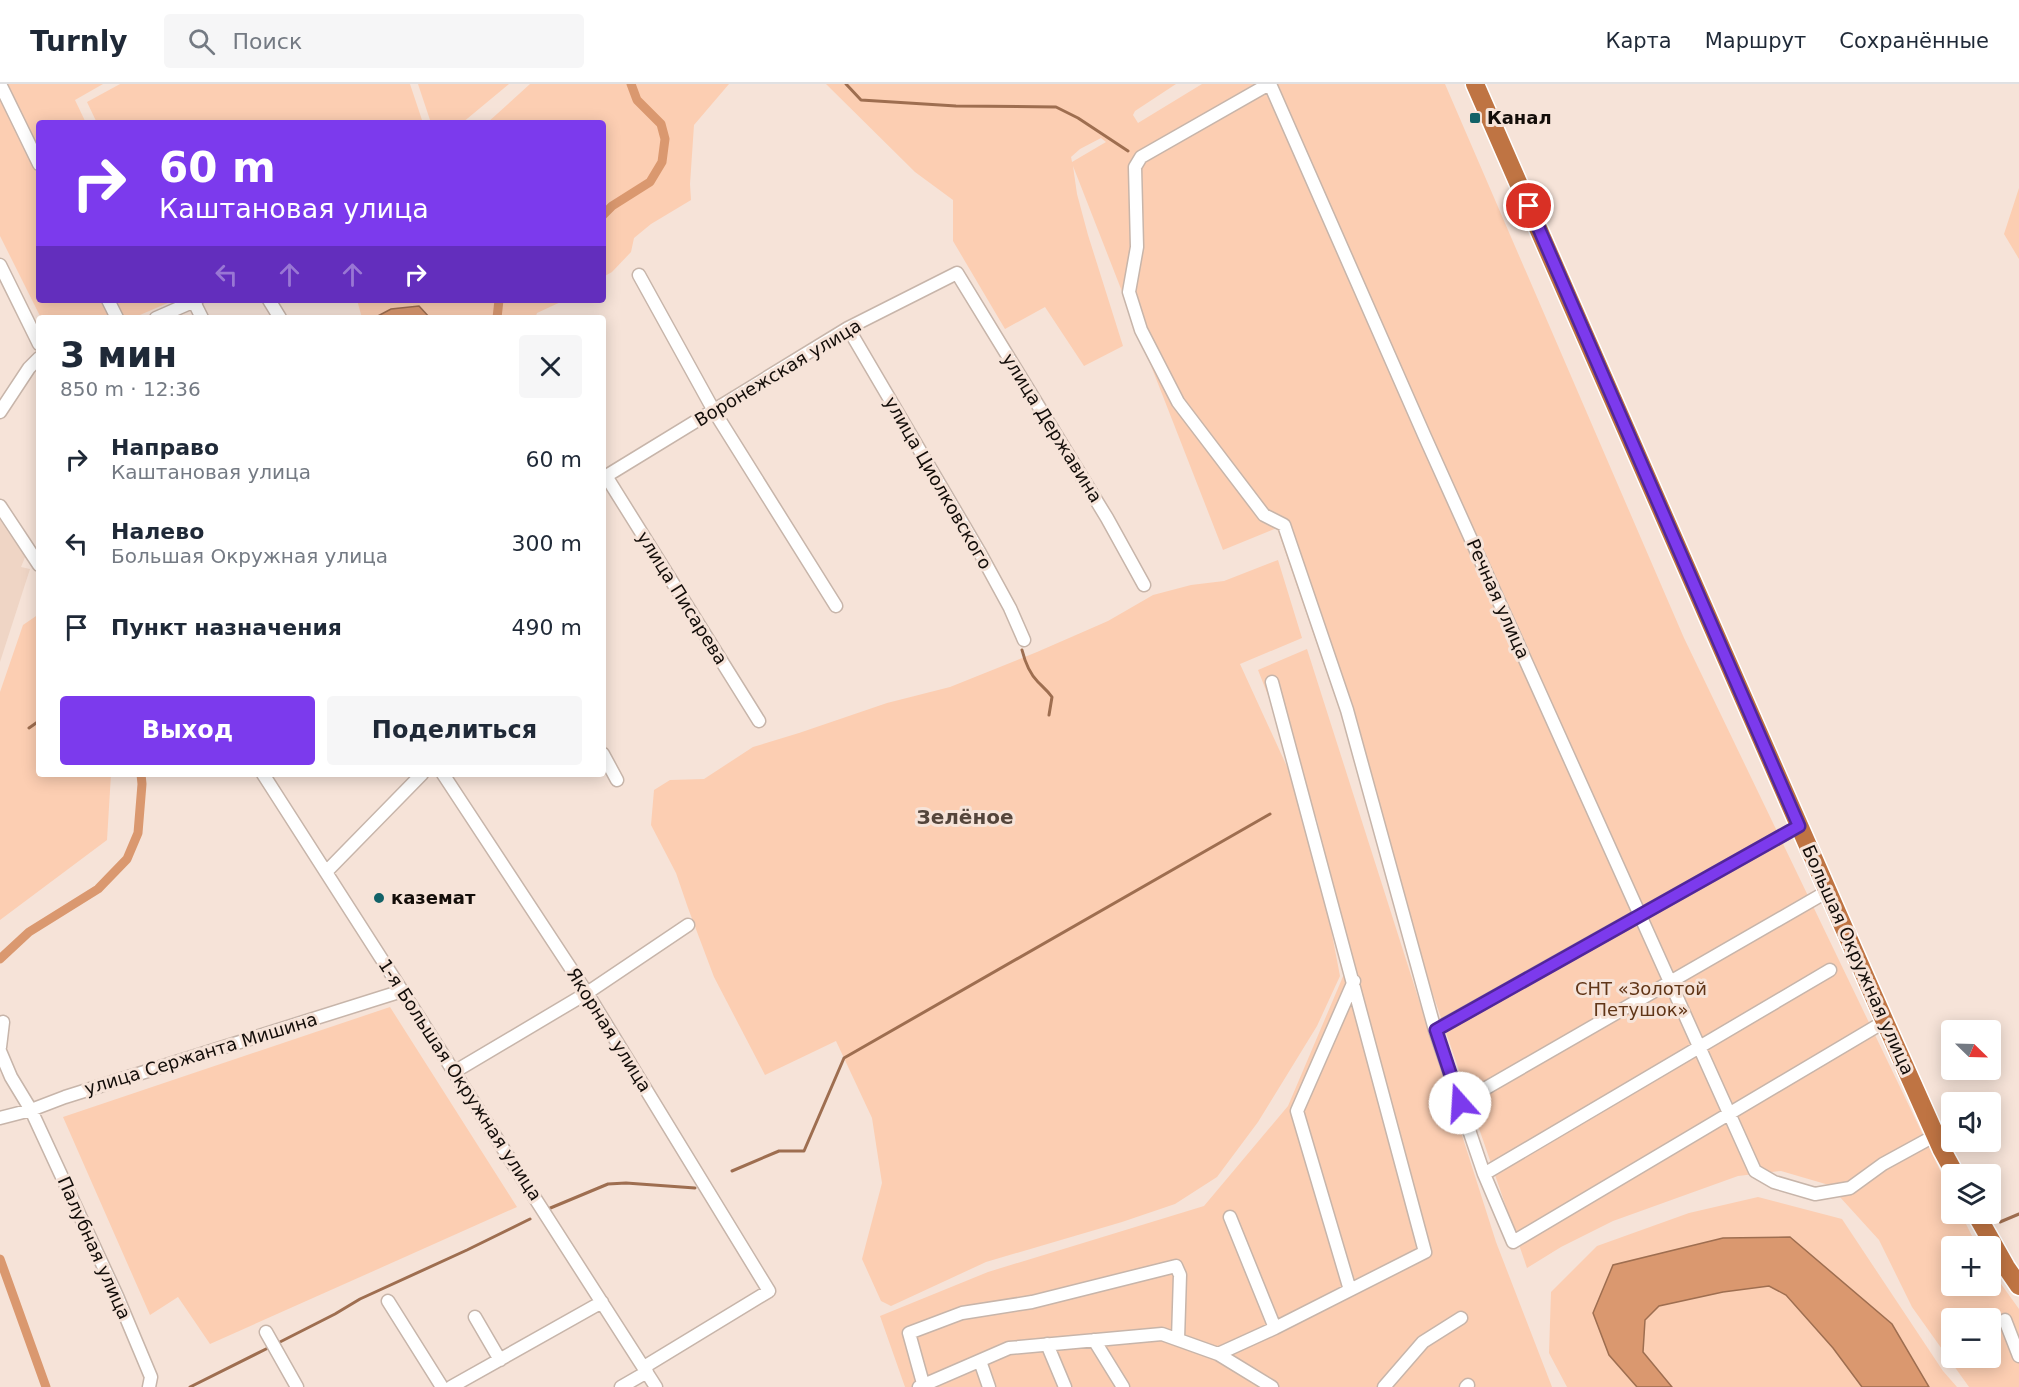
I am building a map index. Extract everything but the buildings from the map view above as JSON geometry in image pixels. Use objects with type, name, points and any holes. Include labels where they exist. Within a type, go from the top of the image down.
[{"type":"highway","name":"Большая Окружная улица","points":[[1475,84],[1799,826],[1950,1164]]},
{"type":"highway","points":[[1982,1224],[2019,1286]]},
{"type":"street","points":[[0,84],[36,158]]},
{"type":"street","name":"Речная улица","points":[[1269,84],[1425,438],[1755,1171],[1774,1182],[1815,1194],[1850,1188],[1882,1164],[1936,1135]]},
{"type":"street","points":[[1269,84],[1137,161],[1135,167],[1137,248],[1129,292],[1142,330],[1178,402],[1264,516],[1284,525],[1347,710],[1436,1030],[1484,1174],[1513,1242],[1877,1026]]},
{"type":"street","points":[[0,265],[36,338]]},
{"type":"street","name":"Воронежская улица","points":[[606,476],[848,328],[957,273]]},
{"type":"street","name":"улица Державина","points":[[957,273],[1107,518],[1144,585]]},
{"type":"street","points":[[639,275],[714,411],[836,606]]},
{"type":"street","points":[[163,315],[190,303]]},
{"type":"street","name":"улица Циолковского","points":[[848,328],[980,553],[1010,608],[1024,640]]},
{"type":"street","points":[[0,412],[36,361]]},
{"type":"street","name":"улица Писарева","points":[[606,479],[759,721]]},
{"type":"street","points":[[0,506],[36,560]]},
{"type":"street","points":[[1218,1354],[1275,1328],[1425,1252],[1272,682]]},
{"type":"street","points":[[606,760],[617,780]]},
{"type":"street","name":"1-я Большая Окружная улица","points":[[265,777],[656,1387]]},
{"type":"street","points":[[326,872],[419,777]]},
{"type":"street","name":"Якорная улица","points":[[445,777],[587,993],[769,1291],[645,1370]]},
{"type":"street","points":[[1436,1030],[1799,826]]},
{"type":"street","points":[[1460,1103],[1828,891]]},
{"type":"street","points":[[454,1072],[587,993],[688,925]]},
{"type":"street","points":[[1484,1174],[1830,970]]},
{"type":"street","points":[[1350,1290],[1297,1111],[1354,981]]},
{"type":"street","name":"улица Сержанта Мишина","points":[[0,1118],[402,991]]},
{"type":"street","points":[[0,1049],[3,1022]]},
{"type":"street","name":"Палубная улица","points":[[0,1049],[11,1077],[31,1110],[146,1364],[151,1377],[150,1387]]},
{"type":"street","points":[[1230,1217],[1275,1328]]},
{"type":"street","points":[[1178,1339],[1180,1275],[1176,1266],[1032,1302],[962,1313],[909,1333],[922,1386],[1009,1348],[1162,1334],[1218,1354],[1272,1387]]},
{"type":"street","points":[[388,1301],[442,1387]]},
{"type":"street","points":[[451,1387],[602,1302]]},
{"type":"street","points":[[475,1317],[500,1360]]},
{"type":"street","points":[[1384,1387],[1423,1342],[1461,1318]]},
{"type":"street","points":[[2005,1320],[2019,1356]]},
{"type":"street","points":[[266,1332],[297,1387]]},
{"type":"street","points":[[1094,1340],[1123,1387]]},
{"type":"street","points":[[1047,1344],[1065,1387]]},
{"type":"street","points":[[980,1361],[989,1387]]},
{"type":"street","points":[[621,1387],[645,1370]]},
{"type":"shaded area","points":[[419,306],[427,315],[380,315],[391,309]]},
{"type":"shaded area","points":[[0,510],[28,550],[21,567],[30,569],[0,662]]},
{"type":"shaded area","points":[[1790,1237],[1892,1324],[1929,1387],[1862,1387],[1833,1348],[1786,1295],[1769,1286],[1723,1292],[1659,1306],[1645,1320],[1643,1352],[1672,1387],[1637,1387],[1609,1355],[1593,1313],[1613,1265],[1723,1238]]},
{"type":"green space","points":[[0,84],[103,84],[75,100],[85,120],[36,120],[36,303],[168,303],[140,315],[40,315],[0,236]]},
{"type":"green space","points":[[120,84],[410,84],[422,120],[96,120],[87,102]]},
{"type":"green space","points":[[418,84],[509,84],[466,120],[430,120]]},
{"type":"green space","points":[[530,84],[729,84],[694,125],[691,200],[651,224],[634,238],[631,252],[606,275],[606,120],[490,120]]},
{"type":"green space","name":"СНТ «Золотой Петушок»","points":[[826,84],[1176,84],[1135,111],[1133,115],[1138,123],[1202,84],[1445,84],[1684,638],[1941,1172],[1941,1224],[1966,1224],[1972,1236],[1941,1236],[1941,1296],[2001,1296],[2001,1284],[2019,1309],[2019,1387],[1969,1387],[1955,1368],[2001,1368],[2001,1308],[1941,1308],[1941,1348],[1912,1307],[1879,1240],[1829,1185],[1781,1171],[1738,1176],[1613,1221],[1561,1247],[1527,1268],[1396,887],[1377,819],[1277,528],[1223,550],[1073,166],[1077,194],[1088,235],[1123,346],[1084,366],[1045,307],[1005,329],[953,241],[953,200],[915,172]],"holes":[[[1101,138],[1106,142],[1072,162],[1071,157],[1080,149]]]},
{"type":"green space","points":[[2019,188],[2019,259],[2004,234]]},
{"type":"green space","points":[[358,303],[559,303],[536,315],[361,315]]},
{"type":"green space","points":[[1278,560],[1302,638],[1240,664],[1289,771],[1306,816],[1322,882],[1340,976],[1317,1026],[1258,1122],[1217,1177],[1175,1204],[986,1262],[891,1306],[881,1301],[862,1259],[882,1183],[872,1118],[836,1041],[765,1075],[714,977],[676,873],[651,825],[654,790],[670,780],[704,779],[753,747],[887,703],[950,687],[1108,621],[1153,595],[1191,585],[1224,581]]},
{"type":"green space","points":[[36,616],[36,777],[111,777],[107,840],[0,920],[0,692],[23,625]]},
{"type":"green space","points":[[1307,649],[1496,1242],[1552,1387],[905,1387],[880,1316],[988,1272],[1204,1206],[1288,1106],[1350,960],[1317,820],[1258,670]]},
{"type":"green space","points":[[390,1007],[517,1207],[210,1344],[178,1297],[150,1315],[63,1117]]},
{"type":"green space","points":[[1758,1197],[1842,1219],[1943,1371],[1957,1387],[1929,1387],[1892,1324],[1723,1238],[1609,1355],[1637,1387],[1567,1387],[1549,1353],[1551,1292],[1597,1246],[1689,1213]]},
{"type":"green space","points":[[1769,1286],[1786,1295],[1833,1348],[1862,1387],[1672,1387],[1643,1352],[1645,1320],[1659,1306],[1723,1292]]},
{"type":"waterway","points":[[606,212],[650,182],[662,162],[665,139],[661,124],[637,100],[631,84]]},
{"type":"waterway","points":[[846,84],[861,100],[956,106],[1056,107],[1078,118],[1128,151]]},
{"type":"waterway","points":[[497,315],[499,303]]},
{"type":"waterway","points":[[1022,650],[1032,675],[1052,697],[1049,715]]},
{"type":"waterway","points":[[29,728],[36,723]]},
{"type":"waterway","points":[[0,959],[29,932],[98,889],[127,859],[138,833],[141,777]]},
{"type":"waterway","points":[[732,1171],[779,1151],[804,1151],[844,1058],[1270,814]]},
{"type":"waterway","points":[[548,1209],[608,1184],[626,1183],[695,1188]]},
{"type":"waterway","points":[[2001,1222],[2019,1214]]},
{"type":"waterway","points":[[276,1344],[360,1299],[530,1219]]},
{"type":"waterway","points":[[0,1259],[46,1387]]},
{"type":"waterway","points":[[190,1387],[270,1347]]},
{"type":"place","name":"Канал","points":[[1475,118]]},
{"type":"place","name":"каземат","points":[[379,898]]},
{"type":"district","name":"Зелёное","points":[[965,817]]},
{"type":"route","points":[[1460,1103],[1436,1030],[1799,826],[1529,206]]}]
